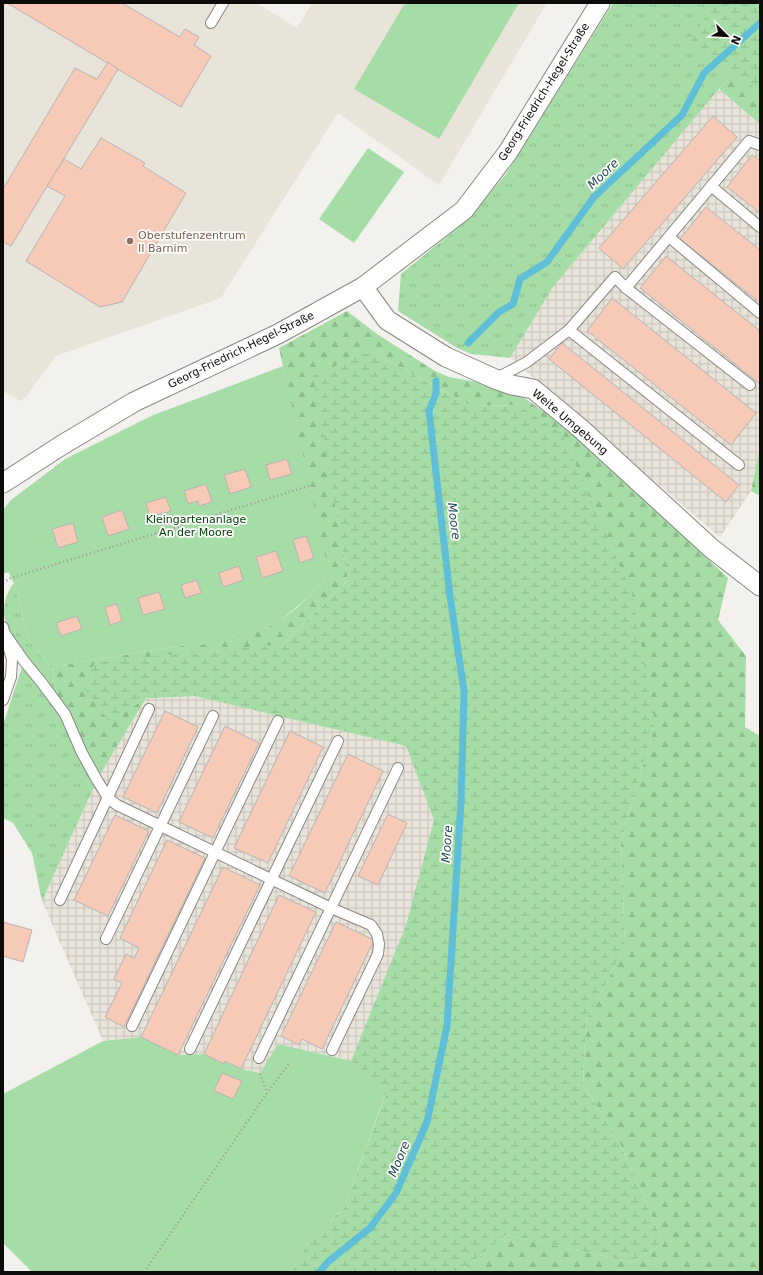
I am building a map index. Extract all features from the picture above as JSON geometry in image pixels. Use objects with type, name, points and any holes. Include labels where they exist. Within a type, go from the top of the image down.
[{"type":"street","name":"Georg-Friedrich-Hegel-Straße","points":[[3,483],[62,445],[134,402],[278,334],[364,287],[464,210],[508,152],[600,3]]},
{"type":"street","name":"Weite Umgebung","points":[[364,287],[387,320],[446,357],[512,385],[533,389],[580,428],[712,548],[760,586]]},
{"type":"lane","points":[[211,23],[223,3]]},
{"type":"lane","points":[[626,288],[749,141],[760,145]]},
{"type":"lane","points":[[711,186],[760,226]]},
{"type":"lane","points":[[669,237],[760,313]]},
{"type":"lane","points":[[495,378],[527,362],[569,330],[615,277],[626,288],[750,385]]},
{"type":"lane","points":[[569,330],[739,465]]},
{"type":"lane","points":[[3,700],[11,677],[12,660],[4,630]]},
{"type":"lane","points":[[4,630],[24,661],[65,714],[82,753],[108,798],[117,805],[331,908],[371,924],[377,934],[379,944],[378,954],[332,1050]]},
{"type":"lane","points":[[60,900],[149,708]]},
{"type":"lane","points":[[106,939],[213,716]]},
{"type":"lane","points":[[132,1026],[278,721]]},
{"type":"lane","points":[[190,1049],[338,742]]},
{"type":"lane","points":[[259,1058],[398,768]]},
{"type":"path","points":[[3,583],[11,578],[309,486]]},
{"type":"path","points":[[144,1272],[267,1092],[290,1062]]},
{"type":"path","points":[[260,1074],[267,1092]]},
{"type":"shaded area","name":"Oberstufenzentrum II Barnim","points":[[3,3],[257,3],[297,28],[312,3],[547,3],[439,185],[338,113],[221,298],[56,356],[26,397],[20,401],[3,391]]},
{"type":"shaded area","points":[[719,89],[760,124],[760,446],[751,491],[720,537],[510,358],[553,287]]},
{"type":"shaded area","points":[[194,696],[406,746],[434,820],[406,925],[351,1061],[278,1044],[260,1073],[241,1069],[225,1061],[224,1064],[204,1054],[178,1055],[141,1037],[103,1041],[42,901],[97,780],[146,698]]},
{"type":"green space","points":[[405,3],[519,3],[439,139],[354,89]]},
{"type":"green space","points":[[613,3],[760,3],[751,57],[719,89],[553,287],[510,358],[471,354],[457,348],[398,311],[401,274],[466,221],[506,174]]},
{"type":"green space","points":[[715,3],[760,3],[760,92],[689,43]]},
{"type":"green space","points":[[751,57],[760,62],[760,124],[719,89]]},
{"type":"green space","points":[[368,148],[404,172],[354,243],[319,219]]},
{"type":"green space","points":[[347,311],[377,334],[435,371],[449,377],[510,388],[573,432],[728,578],[718,620],[746,656],[745,727],[760,736],[760,1272],[460,1272],[506,1235],[632,1262],[664,1243],[620,1144],[583,1083],[586,1021],[625,947],[621,842],[655,724],[518,405],[471,406],[370,351],[314,376],[348,580],[283,644],[194,696],[146,698],[97,780],[58,699],[53,678],[54,666],[227,639],[271,626],[290,614],[326,579],[311,494],[279,348]]},
{"type":"green space","points":[[370,351],[471,406],[518,405],[562,434],[632,593],[655,724],[621,842],[625,947],[586,1021],[583,1083],[620,1144],[664,1243],[632,1262],[506,1235],[460,1272],[290,1272],[312,1237],[344,1208],[385,1096],[351,1061],[406,925],[434,820],[406,746],[194,696],[146,698],[110,723],[83,686],[95,662],[283,644],[348,580],[313,376]]},
{"type":"green space","name":"Kleingartenanlage An der Moore","points":[[283,366],[329,573],[326,579],[307,598],[274,625],[223,641],[54,666],[49,665],[29,640],[14,583],[9,572],[3,574],[3,510],[11,500],[65,459],[151,416]]},
{"type":"green space","points":[[760,446],[760,496],[751,491]]},
{"type":"green space","points":[[14,583],[29,640],[49,665],[54,666],[53,678],[58,699],[13,637],[6,624],[4,610],[5,603]]},
{"type":"green space","points":[[24,661],[42,683],[97,780],[42,901],[32,853],[13,823],[3,818],[3,725]]},
{"type":"green space","points":[[141,1037],[178,1055],[204,1054],[224,1063],[225,1061],[241,1069],[260,1073],[278,1044],[351,1061],[385,1095],[344,1208],[312,1237],[290,1272],[32,1272],[3,1243],[3,1094],[103,1041]]},
{"type":"building","points":[[7,3],[122,3],[180,37],[185,29],[199,37],[194,45],[211,56],[181,107]]},
{"type":"building","points":[[108,62],[118,69],[11,246],[3,242],[3,189],[75,68],[97,79]]},
{"type":"building","points":[[713,116],[737,137],[623,269],[599,248]]},
{"type":"building","points":[[101,138],[145,163],[143,166],[186,193],[122,302],[100,307],[26,261],[65,196],[47,186],[64,159],[81,169]]},
{"type":"building","points":[[752,155],[760,161],[760,213],[727,187]]},
{"type":"building","points":[[706,207],[760,250],[760,303],[680,239]]},
{"type":"building","points":[[666,256],[760,331],[760,384],[640,288]]},
{"type":"building","points":[[612,298],[756,413],[731,445],[587,331]]},
{"type":"building","points":[[562,343],[739,485],[726,502],[549,359]]},
{"type":"building","points":[[287,459],[292,474],[270,480],[266,465]]},
{"type":"building","points":[[245,469],[251,487],[230,494],[224,475]]},
{"type":"building","points":[[206,484],[212,502],[199,506],[198,501],[188,504],[184,491]]},
{"type":"building","points":[[166,497],[171,511],[150,517],[146,503]]},
{"type":"building","points":[[122,510],[129,529],[108,536],[102,517]]},
{"type":"building","points":[[73,523],[78,542],[58,548],[52,529]]},
{"type":"building","points":[[306,536],[314,558],[300,563],[293,540]]},
{"type":"building","points":[[276,551],[283,571],[262,578],[256,557]]},
{"type":"building","points":[[239,566],[243,580],[223,587],[219,573]]},
{"type":"building","points":[[197,580],[201,593],[185,598],[181,585]]},
{"type":"building","points":[[159,592],[165,609],[143,615],[138,598]]},
{"type":"building","points":[[117,604],[122,621],[110,625],[105,607]]},
{"type":"building","points":[[77,616],[82,629],[61,636],[56,623]]},
{"type":"building","points":[[165,711],[198,727],[157,813],[123,797]]},
{"type":"building","points":[[225,726],[259,743],[213,838],[179,822]]},
{"type":"building","points":[[290,731],[323,747],[268,863],[234,848]]},
{"type":"building","points":[[348,754],[383,771],[325,893],[289,876]]},
{"type":"building","points":[[388,814],[407,823],[378,885],[358,876]]},
{"type":"building","points":[[115,815],[149,831],[108,916],[74,900]]},
{"type":"building","points":[[167,840],[205,858],[124,1027],[105,1017],[122,983],[114,979],[126,954],[134,959],[139,948],[120,938]]},
{"type":"building","points":[[223,867],[260,885],[178,1055],[141,1037]]},
{"type":"building","points":[[279,895],[316,912],[241,1069],[225,1061],[224,1064],[204,1054]]},
{"type":"building","points":[[3,922],[32,930],[23,962],[3,956]]},
{"type":"building","points":[[336,922],[374,940],[322,1049],[302,1039],[299,1045],[281,1036]]},
{"type":"building","points":[[222,1073],[242,1081],[233,1099],[214,1091]]},
{"type":"waterway","name":"Moore","points":[[468,343],[499,312],[513,304],[520,279],[547,262],[594,197],[682,115],[704,73],[760,23]]},
{"type":"waterway","name":"Moore","points":[[319,1272],[329,1261],[370,1228],[396,1193],[427,1122],[447,1026],[461,802],[464,691],[450,596],[429,411],[436,393],[436,381]]},
{"type":"place","name":"Oberstufenzentrum II Barnim","points":[[130,241]]}]
